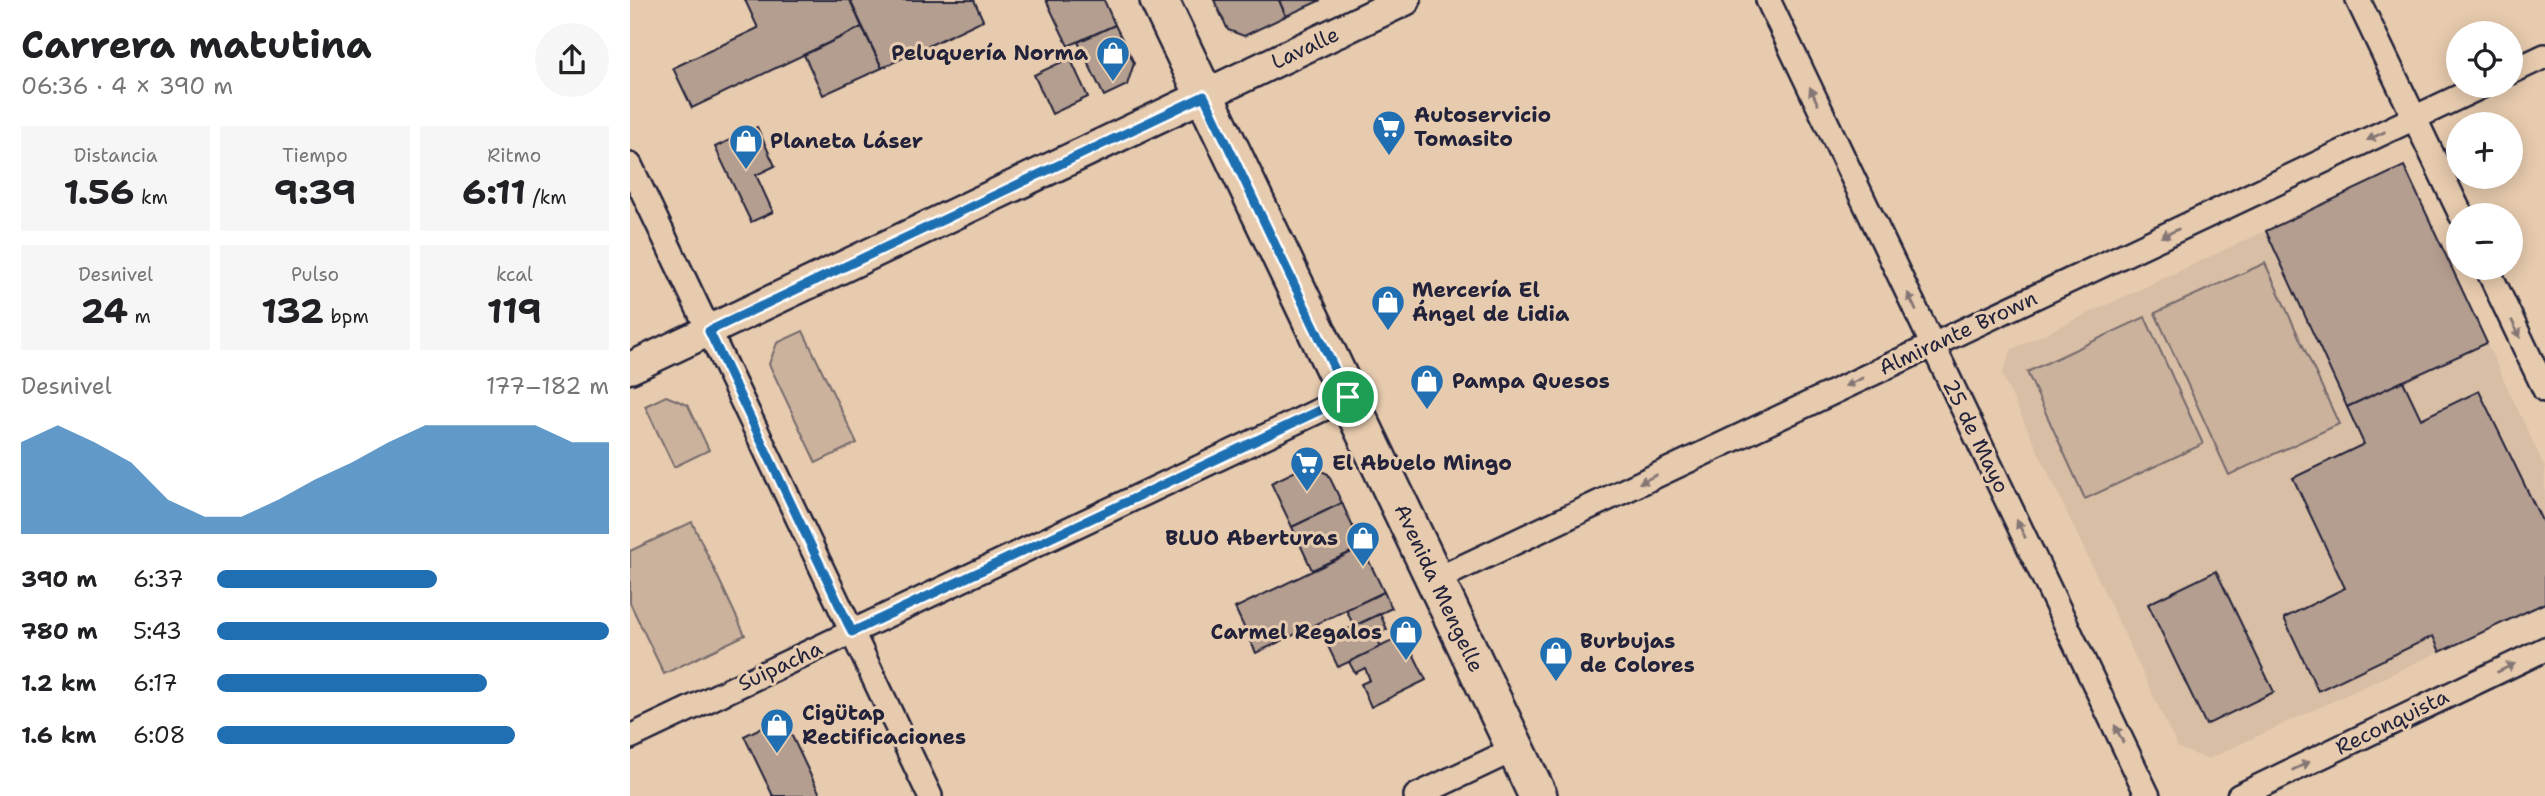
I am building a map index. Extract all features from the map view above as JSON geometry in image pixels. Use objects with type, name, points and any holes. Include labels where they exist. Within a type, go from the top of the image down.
[{"type":"main road","name":"Avenida Mengelle","points":[[1159,0],[1538,796]]},
{"type":"street","name":"Lavalle","points":[[630,368],[1405,0]]},
{"type":"street","name":"25 de Mayo","points":[[1768,0],[2148,796]]},
{"type":"street","points":[[2358,0],[2455,203]]},
{"type":"street","points":[[2523,66],[2545,56]]},
{"type":"street","name":"Almirante Brown","points":[[1435,580],[2457,98]]},
{"type":"street","points":[[630,165],[930,796]]},
{"type":"street","points":[[2493,280],[2545,390]]},
{"type":"street","name":"Suipacha","points":[[630,737],[1348,397]]},
{"type":"street","name":"Reconquista","points":[[2239,796],[2545,649]]},
{"type":"street","points":[[1416,796],[1515,749]]},
{"type":"shaded area","points":[[2404,166],[2446,256],[2446,280],[2457,280],[2545,468],[2545,603],[2208,759],[2178,748],[2002,375],[2012,349]]},
{"type":"shaded area","points":[[2265,263],[2339,424],[2229,475],[2155,313]]},
{"type":"shaded area","points":[[2145,317],[2203,444],[2085,499],[2027,372]]},
{"type":"shaded area","points":[[803,331],[857,443],[816,463],[769,364],[777,343]]},
{"type":"shaded area","points":[[666,396],[688,405],[709,450],[674,467],[645,406]]},
{"type":"shaded area","points":[[692,522],[745,635],[664,674],[630,603],[630,551]]},
{"type":"building","points":[[745,0],[850,0],[862,27],[692,108],[673,68],[758,28]]},
{"type":"building","points":[[850,0],[974,0],[983,20],[882,68]]},
{"type":"building","points":[[1046,0],[1104,0],[1115,25],[1068,46]]},
{"type":"building","points":[[1214,0],[1279,0],[1286,16],[1244,36],[1228,30]]},
{"type":"building","points":[[1279,0],[1321,0],[1286,16]]},
{"type":"building","points":[[1115,25],[1134,63],[1127,85],[1104,96],[1078,42]]},
{"type":"building","points":[[862,27],[882,68],[823,95],[804,55]]},
{"type":"building","points":[[1070,58],[1088,97],[1052,114],[1034,75]]},
{"type":"building","name":"Planeta Láser","points":[[757,127],[775,166],[756,175],[773,212],[751,222],[715,147]]},
{"type":"building","points":[[2404,166],[2446,256],[2446,280],[2457,280],[2487,343],[2347,407],[2266,231]]},
{"type":"building","points":[[2403,381],[2421,419],[2479,391],[2545,527],[2545,603],[2440,652],[2433,636],[2318,691],[2284,618],[2345,588],[2293,478],[2364,444],[2347,407]]},
{"type":"building","name":"El Abuelo Mingo","points":[[1308,465],[1328,474],[1342,503],[1292,527],[1271,483]]},
{"type":"building","points":[[1342,503],[1362,547],[1312,570],[1292,527]]},
{"type":"building","points":[[1362,547],[1384,592],[1256,653],[1235,608]]},
{"type":"building","points":[[2216,571],[2274,692],[2206,725],[2148,604]]},
{"type":"building","points":[[1384,592],[1392,608],[1354,626],[1346,610]]},
{"type":"building","points":[[1380,614],[1387,629],[1376,635],[1381,647],[1338,667],[1325,640]]},
{"type":"building","points":[[1404,635],[1426,680],[1371,707],[1361,684],[1370,680],[1365,668],[1355,673],[1349,662]]},
{"type":"building","name":"Cigütap Rectificaciones","points":[[783,717],[821,796],[773,796],[744,736]]},
{"type":"place","name":"Peluquería Norma","points":[[1113,83]]},
{"type":"place","name":"Autoservicio Tomasito","points":[[1389,157]]},
{"type":"place","name":"Planeta Láser","points":[[746,171]]},
{"type":"place","name":"Mercería El Ángel de Lidia","points":[[1388,332]]},
{"type":"place","name":"Pampa Quesos","points":[[1427,411]]},
{"type":"place","name":"El Abuelo Mingo","points":[[1307,493]]},
{"type":"place","name":"BLUO Aberturas","points":[[1363,568]]},
{"type":"place","name":"Carmel Regalos","points":[[1406,662]]},
{"type":"place","name":"Burbujas de Colores","points":[[1556,683]]},
{"type":"place","name":"Cigütap Rectificaciones","points":[[777,755]]},
{"type":"route","points":[[1204,96],[1348,397],[852,632],[709,331],[1204,96]]}]
